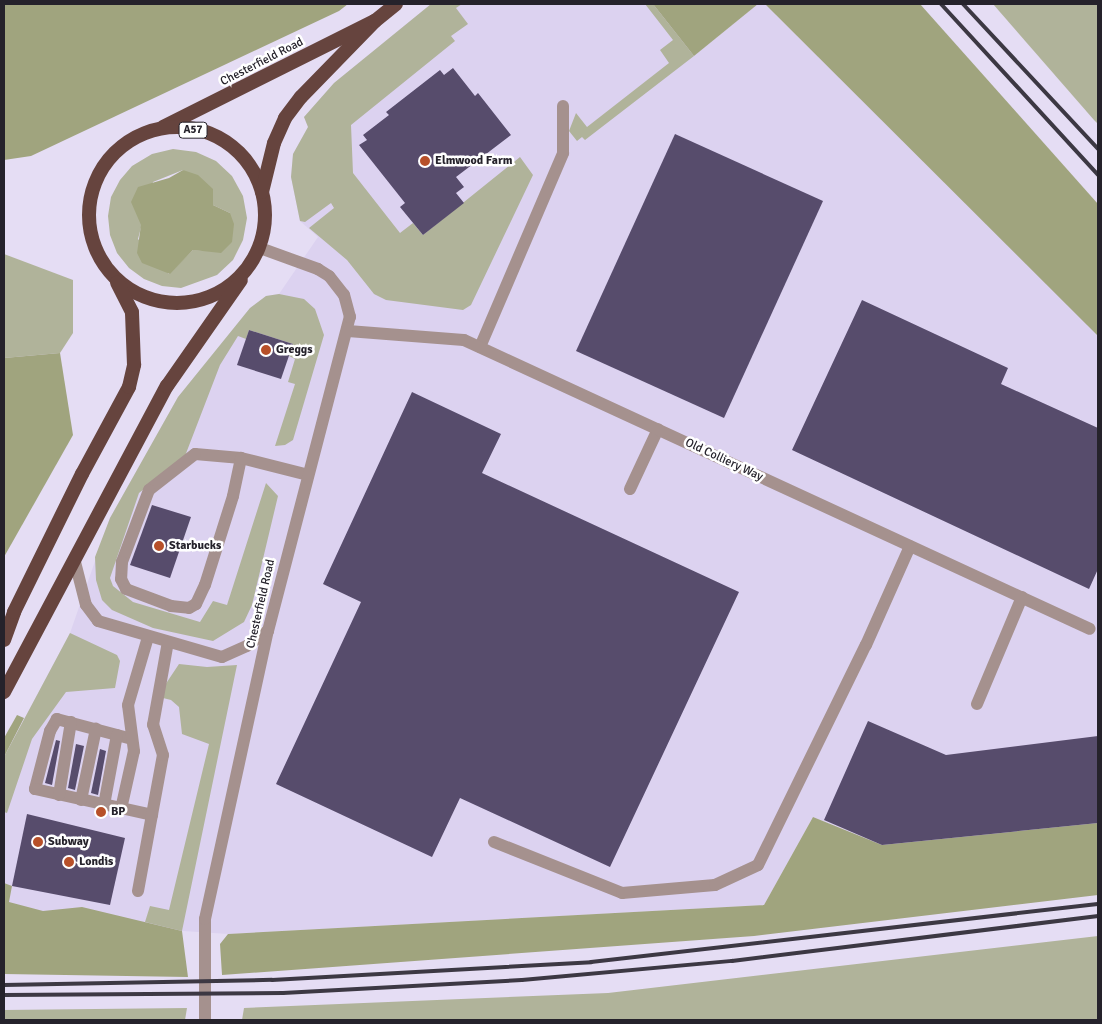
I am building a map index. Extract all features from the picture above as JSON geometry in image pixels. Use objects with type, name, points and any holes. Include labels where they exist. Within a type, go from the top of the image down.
[{"type":"highway","name":"Chesterfield Road","points":[[262,192],[274,143],[285,118],[301,98],[375,21],[396,4]]},
{"type":"highway","name":"Chesterfield Road","points":[[161,128],[375,21]]},
{"type":"highway","name":"A57","points":[[4,640],[14,612],[82,474],[129,387],[134,365],[132,312],[94,242],[88,222],[90,202],[100,174],[118,150],[132,139],[161,128],[204,131],[234,147],[253,170],[262,192],[265,222],[260,248],[250,267],[167,386],[123,465],[75,562],[4,692]]},
{"type":"highway","name":"A57","points":[[115,279],[137,296],[186,302],[215,294],[250,267]]},
{"type":"street","points":[[480,347],[563,153],[563,106]]},
{"type":"street","name":"Chesterfield Road","points":[[205,1020],[205,919],[268,631],[308,475],[348,331],[348,306],[338,285],[318,269],[260,248]]},
{"type":"street","name":"Old Colliery Way","points":[[348,331],[464,340],[1094,630]]},
{"type":"street","points":[[630,489],[658,429]]},
{"type":"street","points":[[241,458],[233,496],[205,585],[196,604],[183,608],[126,589],[120,574],[129,541],[150,490],[195,454],[241,458],[308,475]]},
{"type":"street","points":[[494,842],[622,893],[715,885],[758,865],[866,645],[910,546]]},
{"type":"street","points":[[75,562],[86,605],[98,621],[222,657],[247,646],[268,631]]},
{"type":"street","points":[[978,704],[1022,597]]},
{"type":"street","points":[[121,809],[134,751],[128,705],[148,637]]},
{"type":"street","points":[[138,891],[163,755],[153,726],[168,642]]},
{"type":"street","points":[[132,739],[57,719],[50,731],[35,789],[152,815]]},
{"type":"street","points":[[58,795],[72,722]]},
{"type":"street","points":[[81,800],[96,729]]},
{"type":"street","points":[[104,805],[117,735]]},
{"type":"shaded area","points":[[431,4],[653,4],[694,56],[758,4],[765,4],[1098,336],[1098,823],[882,845],[813,817],[764,905],[228,934],[4,919],[4,757],[70,633],[110,518],[178,397],[250,308],[266,296],[279,294],[318,237],[300,221],[291,177],[293,154],[308,127],[304,117],[334,83]]},
{"type":"green space","points":[[4,4],[348,4],[339,11],[31,156],[4,160]]},
{"type":"green space","points":[[431,4],[462,4],[456,8],[468,24],[451,36],[455,41],[351,125],[353,173],[400,233],[413,223],[423,235],[520,157],[533,175],[471,305],[463,310],[386,300],[374,294],[347,260],[309,228],[334,208],[331,203],[305,222],[300,221],[291,177],[293,154],[308,127],[304,117],[334,83]]},
{"type":"green space","points":[[645,4],[653,4],[694,56],[585,140],[582,137],[577,141],[569,131],[576,113],[587,127],[669,63],[660,50],[673,40]]},
{"type":"green space","points":[[653,4],[758,4],[694,56]]},
{"type":"green space","points":[[765,4],[920,4],[1098,204],[1098,336]]},
{"type":"green space","points":[[993,4],[1098,4],[1098,124],[1094,120]]},
{"type":"green space","points":[[173,149],[196,152],[216,161],[232,176],[243,196],[247,218],[243,240],[233,260],[217,275],[181,288],[162,286],[144,279],[129,268],[117,253],[110,235],[108,216],[111,197],[120,180],[132,166],[152,154]],"holes":[[[183,170],[213,205],[230,213],[211,251],[193,250],[169,274],[138,239],[153,182]]]},
{"type":"green space","points":[[183,170],[198,175],[213,189],[213,205],[230,213],[234,224],[232,242],[221,253],[193,250],[170,274],[142,263],[137,253],[141,225],[131,202],[138,187],[169,178]]},
{"type":"green space","points":[[4,254],[73,280],[73,333],[60,353],[4,358]]},
{"type":"green space","points":[[279,294],[304,299],[315,309],[324,335],[293,440],[285,445],[275,446],[295,384],[288,382],[295,359],[289,356],[293,344],[249,330],[246,339],[238,336],[220,365],[185,456],[139,493],[110,578],[113,586],[133,602],[200,622],[213,601],[227,605],[266,483],[278,496],[252,605],[244,622],[213,641],[153,628],[112,610],[102,600],[96,580],[95,557],[110,518],[178,397],[250,308],[266,296]]},
{"type":"green space","points":[[60,353],[73,435],[4,557],[4,358]]},
{"type":"green space","points":[[70,633],[117,655],[120,661],[115,688],[66,692],[32,739],[7,813],[4,812],[4,757]]},
{"type":"green space","points":[[179,664],[207,667],[237,665],[182,931],[145,922],[150,906],[169,910],[209,744],[182,734],[179,707],[171,700],[163,698],[165,685]]},
{"type":"green space","points":[[17,715],[24,718],[4,757],[4,738]]},
{"type":"green space","points":[[813,817],[882,845],[1098,823],[1098,895],[754,936],[222,975],[220,944],[228,934],[764,905]]},
{"type":"green space","points":[[4,883],[12,886],[9,902],[43,911],[82,907],[182,931],[188,977],[4,974]]},
{"type":"green space","points":[[1098,936],[1098,1020],[242,1020],[244,1008],[608,993]]},
{"type":"green space","points":[[187,1008],[185,1020],[4,1020],[4,1010]]},
{"type":"building","name":"Elmwood Farm","points":[[453,68],[475,96],[478,93],[511,135],[456,177],[464,187],[456,193],[464,203],[423,235],[400,207],[405,203],[359,145],[367,140],[363,135],[389,115],[386,112],[440,70],[444,75]]},
{"type":"building","points":[[675,134],[823,201],[724,418],[576,351]]},
{"type":"building","points":[[862,300],[1008,368],[1001,384],[1098,428],[1098,569],[1089,589],[792,450]]},
{"type":"building","name":"Greggs","points":[[249,330],[293,344],[281,379],[237,365]]},
{"type":"building","points":[[412,392],[501,434],[482,473],[739,592],[610,867],[460,798],[432,857],[276,784],[361,602],[323,584]]},
{"type":"building","name":"Starbucks","points":[[152,505],[191,517],[170,578],[130,565]]},
{"type":"building","points":[[868,721],[946,755],[1098,736],[1098,823],[882,845],[824,820]]},
{"type":"building","points":[[56,740],[60,741],[52,785],[45,783]]},
{"type":"building","points":[[76,744],[84,746],[75,790],[68,788]]},
{"type":"building","points":[[100,749],[106,751],[98,795],[91,793]]},
{"type":"building","name":"Londis","points":[[27,814],[125,838],[110,905],[12,886]]},
{"type":"railway","points":[[941,4],[1098,175]]},
{"type":"railway","points":[[963,4],[1098,149]]},
{"type":"railway","points":[[4,985],[272,980],[591,962],[1098,904]]},
{"type":"railway","points":[[4,995],[283,993],[522,980],[732,961],[1098,916]]},
{"type":"place","name":"Elmwood Farm","points":[[425,161]]},
{"type":"place","name":"Greggs","points":[[266,350]]},
{"type":"place","name":"Starbucks","points":[[159,546]]},
{"type":"place","name":"BP","points":[[101,812]]},
{"type":"place","name":"Subway","points":[[38,842]]},
{"type":"place","name":"Londis","points":[[69,862]]}]
